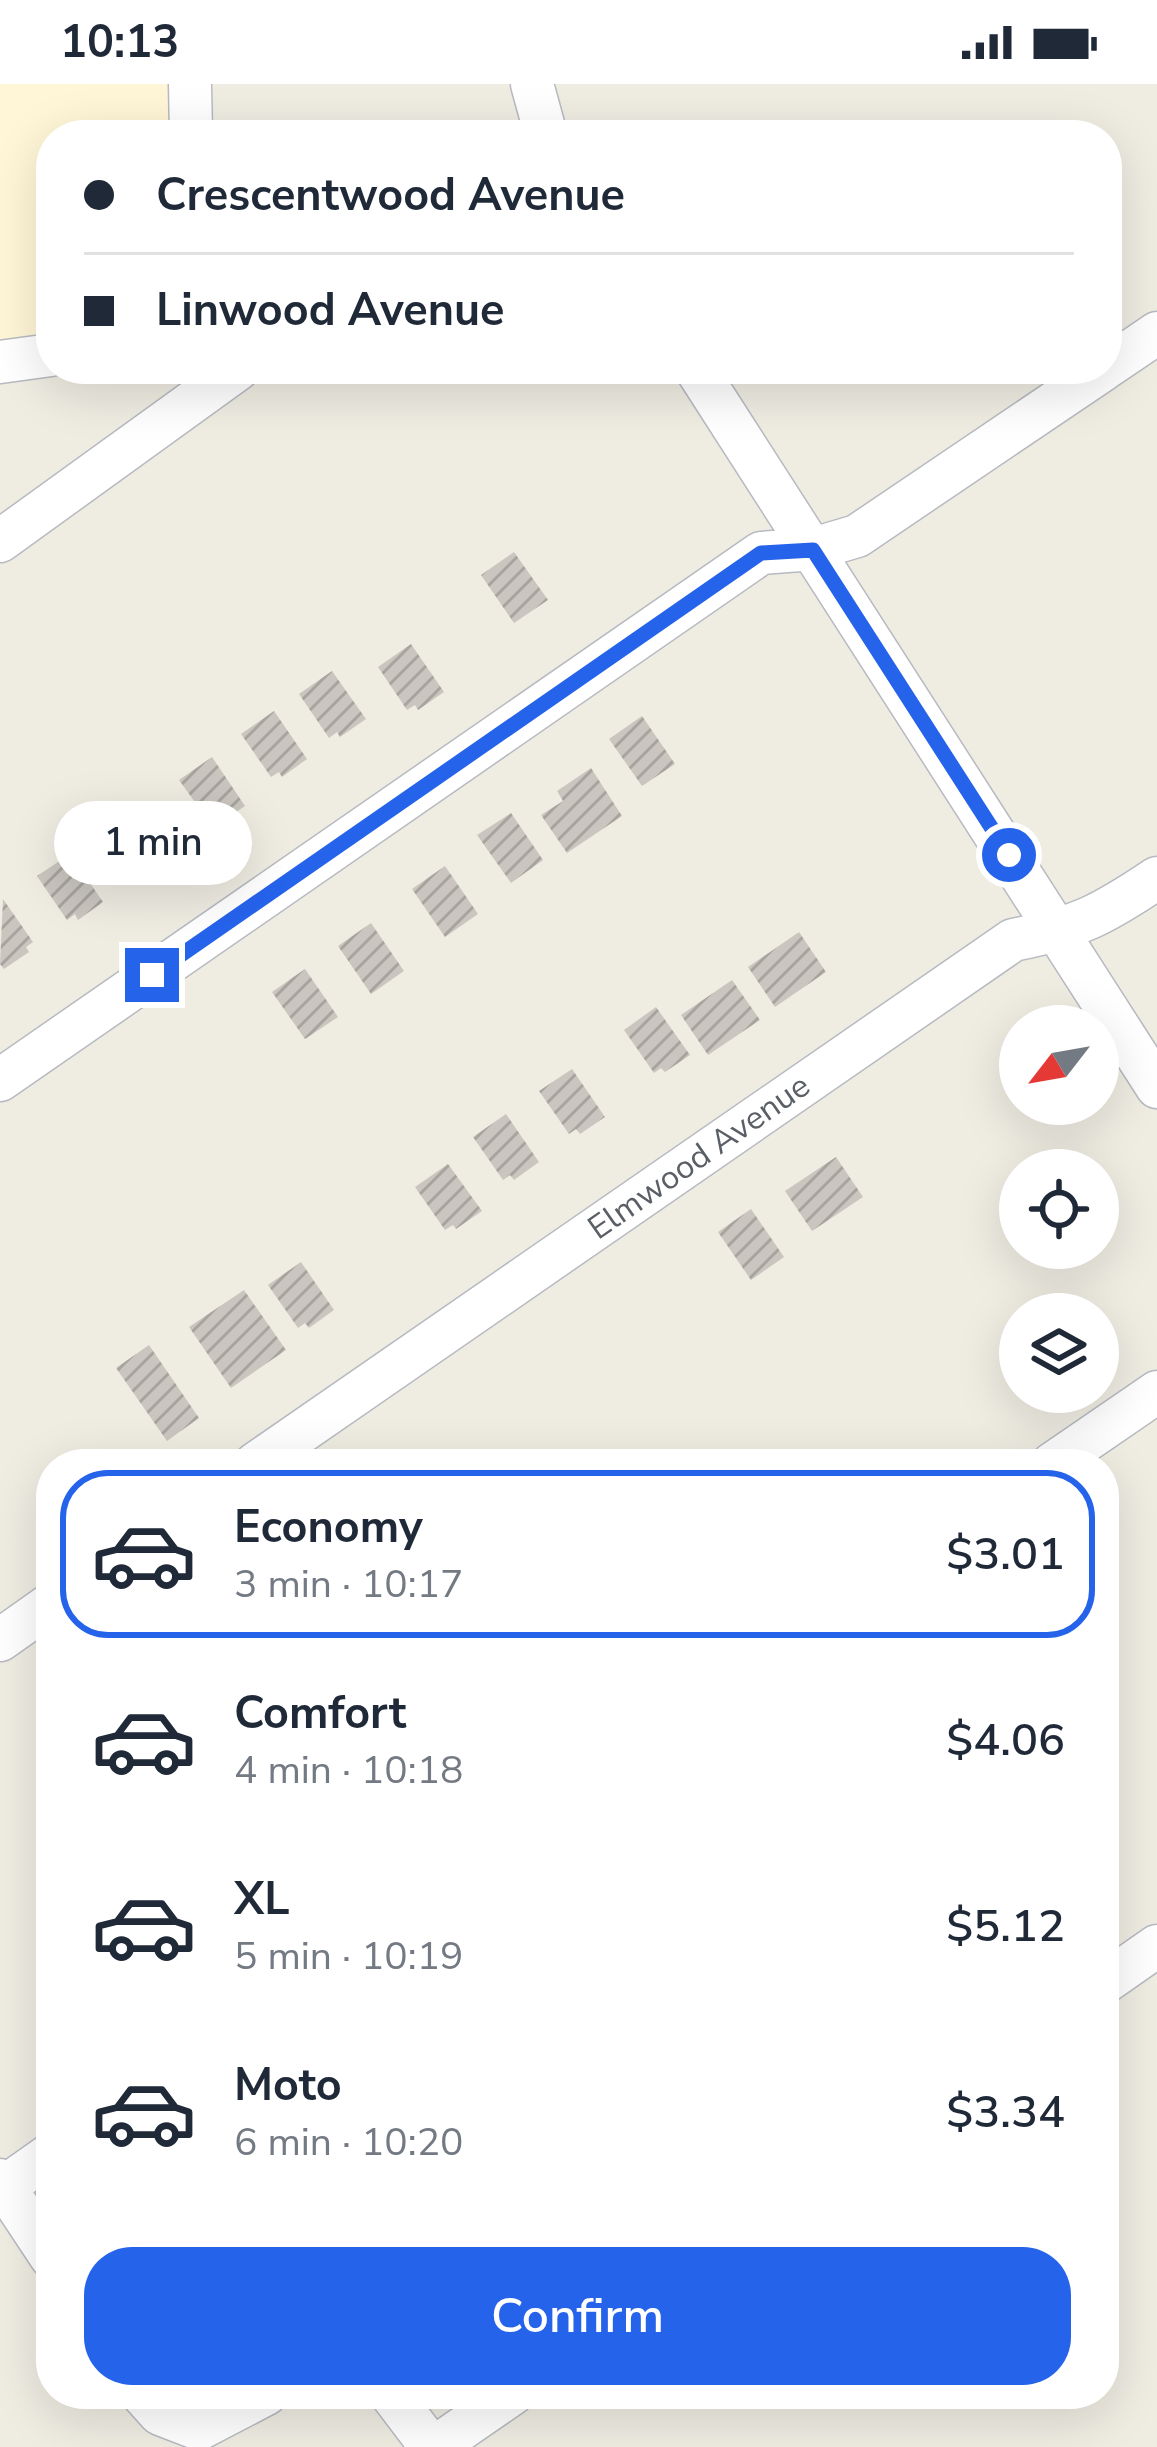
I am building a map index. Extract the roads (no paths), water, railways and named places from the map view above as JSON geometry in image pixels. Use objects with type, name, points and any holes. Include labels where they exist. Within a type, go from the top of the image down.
[{"type":"street","points":[[190,84],[191,120]]},
{"type":"street","points":[[532,84],[542,120]]},
{"type":"street","points":[[1122,357],[1157,333]]},
{"type":"street","points":[[0,362],[36,357]]},
{"type":"street","points":[[0,541],[217,384]]},
{"type":"street","points":[[706,384],[1157,1087]]},
{"type":"street","points":[[0,1081],[761,553],[813,550],[856,536],[1082,384]]},
{"type":"street","name":"Elmwood Avenue","points":[[276,1449],[1013,940],[1101,916],[1157,878]]},
{"type":"street","points":[[1074,1449],[1157,1392]]},
{"type":"street","points":[[0,1640],[36,1615]]},
{"type":"street","points":[[1119,1973],[1157,1946]]},
{"type":"street","points":[[36,2163],[1,2185],[36,2235]]},
{"type":"street","points":[[165,2420],[199,2428],[236,2409]]},
{"type":"street","points":[[403,2409],[433,2447],[490,2409]]}]
